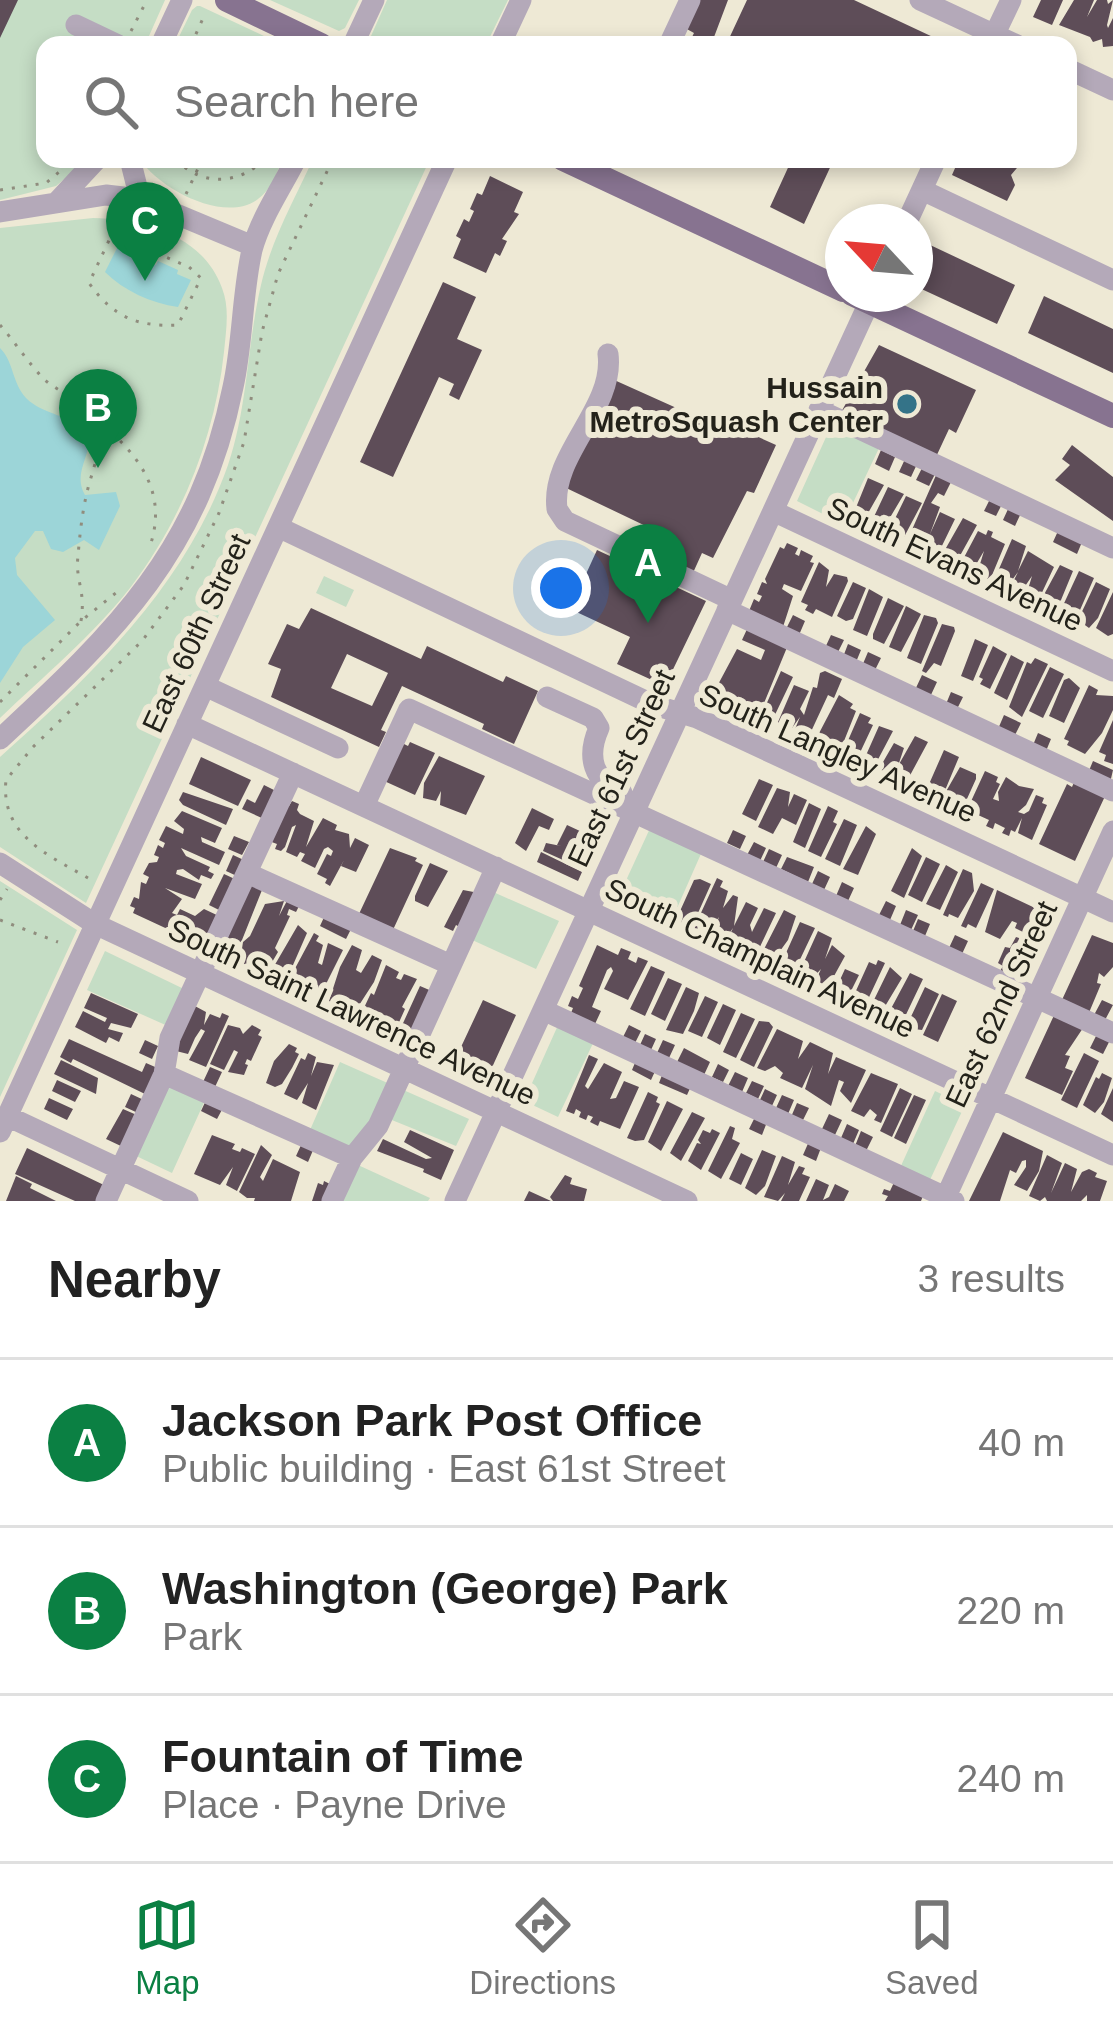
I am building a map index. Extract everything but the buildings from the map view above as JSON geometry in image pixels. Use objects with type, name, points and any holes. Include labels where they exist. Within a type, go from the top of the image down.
[{"type":"main road","points":[[227,0],[302,36]]},
{"type":"main road","points":[[611,169],[825,281]]},
{"type":"main road","points":[[895,312],[1113,416]]},
{"type":"street","points":[[165,36],[182,0]]},
{"type":"street","points":[[357,36],[374,0]]},
{"type":"street","points":[[504,36],[521,0]]},
{"type":"street","points":[[673,36],[690,0]]},
{"type":"street","points":[[920,0],[985,36]]},
{"type":"street","points":[[994,36],[1011,0]]},
{"type":"street","points":[[76,25],[101,36]]},
{"type":"street","points":[[1077,73],[1113,90]]},
{"type":"street","points":[[57,202],[82,168]]},
{"type":"street","points":[[132,168],[140,199]]},
{"type":"street","points":[[0,739],[116,627],[180,539],[208,476],[234,386],[253,246],[292,168]]},
{"type":"street","name":"East 60th Street","points":[[4,1124],[442,168]]},
{"type":"street","points":[[915,204],[932,168]]},
{"type":"street","points":[[922,190],[1113,280]]},
{"type":"street","points":[[0,212],[106,194],[140,199],[253,246]]},
{"type":"street","name":"East 61st Street","points":[[455,1201],[819,410],[858,312]]},
{"type":"street","points":[[608,354],[608,377],[560,481],[557,509],[565,520],[1113,791]]},
{"type":"street","points":[[819,410],[1113,548]]},
{"type":"street","name":"South Evans Avenue","points":[[772,511],[1113,671]]},
{"type":"street","name":"South Langley Avenue","points":[[278,527],[654,705],[697,718],[1113,912]]},
{"type":"street","points":[[205,686],[338,748]]},
{"type":"street","points":[[547,697],[593,718],[599,728],[591,760],[602,783],[637,806]]},
{"type":"street","points":[[364,806],[410,710],[637,806],[1113,1033]]},
{"type":"street","name":"South Champlain Avenue","points":[[187,724],[1113,1155]]},
{"type":"street","points":[[106,1201],[164,1074],[170,1038],[293,773]]},
{"type":"street","name":"East 62nd Street","points":[[948,1200],[1113,831]]},
{"type":"street","name":"South Saint Lawrence Avenue","points":[[0,863],[94,924],[687,1201]]},
{"type":"street","points":[[332,1201],[352,1158],[378,1126],[496,868]]},
{"type":"street","points":[[247,873],[451,965]]},
{"type":"street","points":[[543,1010],[948,1200]]},
{"type":"street","points":[[164,1074],[352,1158]]},
{"type":"street","points":[[4,1124],[121,1169],[188,1201]]},
{"type":"path","points":[[126,36],[147,0]]},
{"type":"path","points":[[194,36],[204,16]]},
{"type":"path","points":[[0,190],[46,183],[75,168]]},
{"type":"path","points":[[187,168],[195,175],[221,180],[240,177],[253,168]]},
{"type":"path","points":[[186,194],[197,168]]},
{"type":"path","points":[[236,168],[240,177]]},
{"type":"path","points":[[158,253],[168,232]]},
{"type":"path","points":[[112,234],[158,253],[201,278],[178,325],[150,327],[124,318],[105,306],[89,283],[112,234]]},
{"type":"path","points":[[0,325],[44,380],[134,455],[152,482],[158,518],[152,544]]},
{"type":"path","points":[[81,621],[85,599],[78,554],[88,483],[101,447],[98,424]]},
{"type":"path","points":[[0,702],[81,621],[126,584]]},
{"type":"path","points":[[85,599],[100,604]]},
{"type":"path","points":[[36,848],[88,878]]},
{"type":"path","points":[[0,900],[8,887]]},
{"type":"path","points":[[0,920],[58,942]]},
{"type":"green space","points":[[0,0],[165,0],[149,36],[36,36],[36,168],[77,168],[56,186],[0,200]]},
{"type":"green space","points":[[270,0],[359,0],[339,31]]},
{"type":"green space","points":[[387,0],[508,0],[490,36],[371,36]]},
{"type":"green space","points":[[200,6],[264,36],[179,36],[192,10]]},
{"type":"green space","points":[[279,168],[258,199],[228,208],[194,200],[149,170]]},
{"type":"green space","points":[[309,168],[426,168],[86,903],[0,847],[0,757],[133,625],[188,550],[210,509],[235,443],[256,308],[284,221]]},
{"type":"green space","points":[[93,218],[132,222],[169,234],[201,255],[213,270],[227,312],[220,383],[193,476],[149,562],[100,623],[0,718],[0,228]]},
{"type":"green space","points":[[832,424],[880,446],[843,524],[797,501]]},
{"type":"green space","points":[[324,576],[354,590],[346,607],[316,593]]},
{"type":"green space","points":[[652,824],[704,847],[670,924],[617,900]]},
{"type":"green space","points":[[0,881],[77,930],[0,1097]]},
{"type":"green space","points":[[491,891],[559,921],[536,969],[470,939]]},
{"type":"green space","points":[[105,951],[186,990],[170,1027],[87,990]]},
{"type":"green space","points":[[559,1023],[595,1039],[558,1117],[524,1101]]},
{"type":"green space","points":[[340,1062],[469,1119],[456,1146],[377,1114],[352,1149],[310,1130]]},
{"type":"green space","points":[[165,1078],[207,1096],[172,1173],[130,1153]]},
{"type":"green space","points":[[935,1091],[965,1105],[929,1182],[900,1168]]},
{"type":"green space","points":[[358,1165],[430,1198],[340,1201]]},
{"type":"water","points":[[118,246],[191,280],[178,307],[138,295],[105,272]]},
{"type":"water","points":[[0,348],[26,398],[74,423],[90,437],[81,473],[85,495],[116,492],[120,506],[99,550],[84,540],[63,552],[51,549],[43,531],[35,531],[15,558],[17,575],[55,620],[23,647],[0,683]]},
{"type":"place","name":"Fountain of Time","points":[[145,281]]},
{"type":"place","name":"Hussain MetroSquash Center","points":[[907,404]]},
{"type":"place","name":"Washington (George) Park","points":[[98,468]]},
{"type":"place","name":"Jackson Park Post Office","points":[[648,623]]}]
